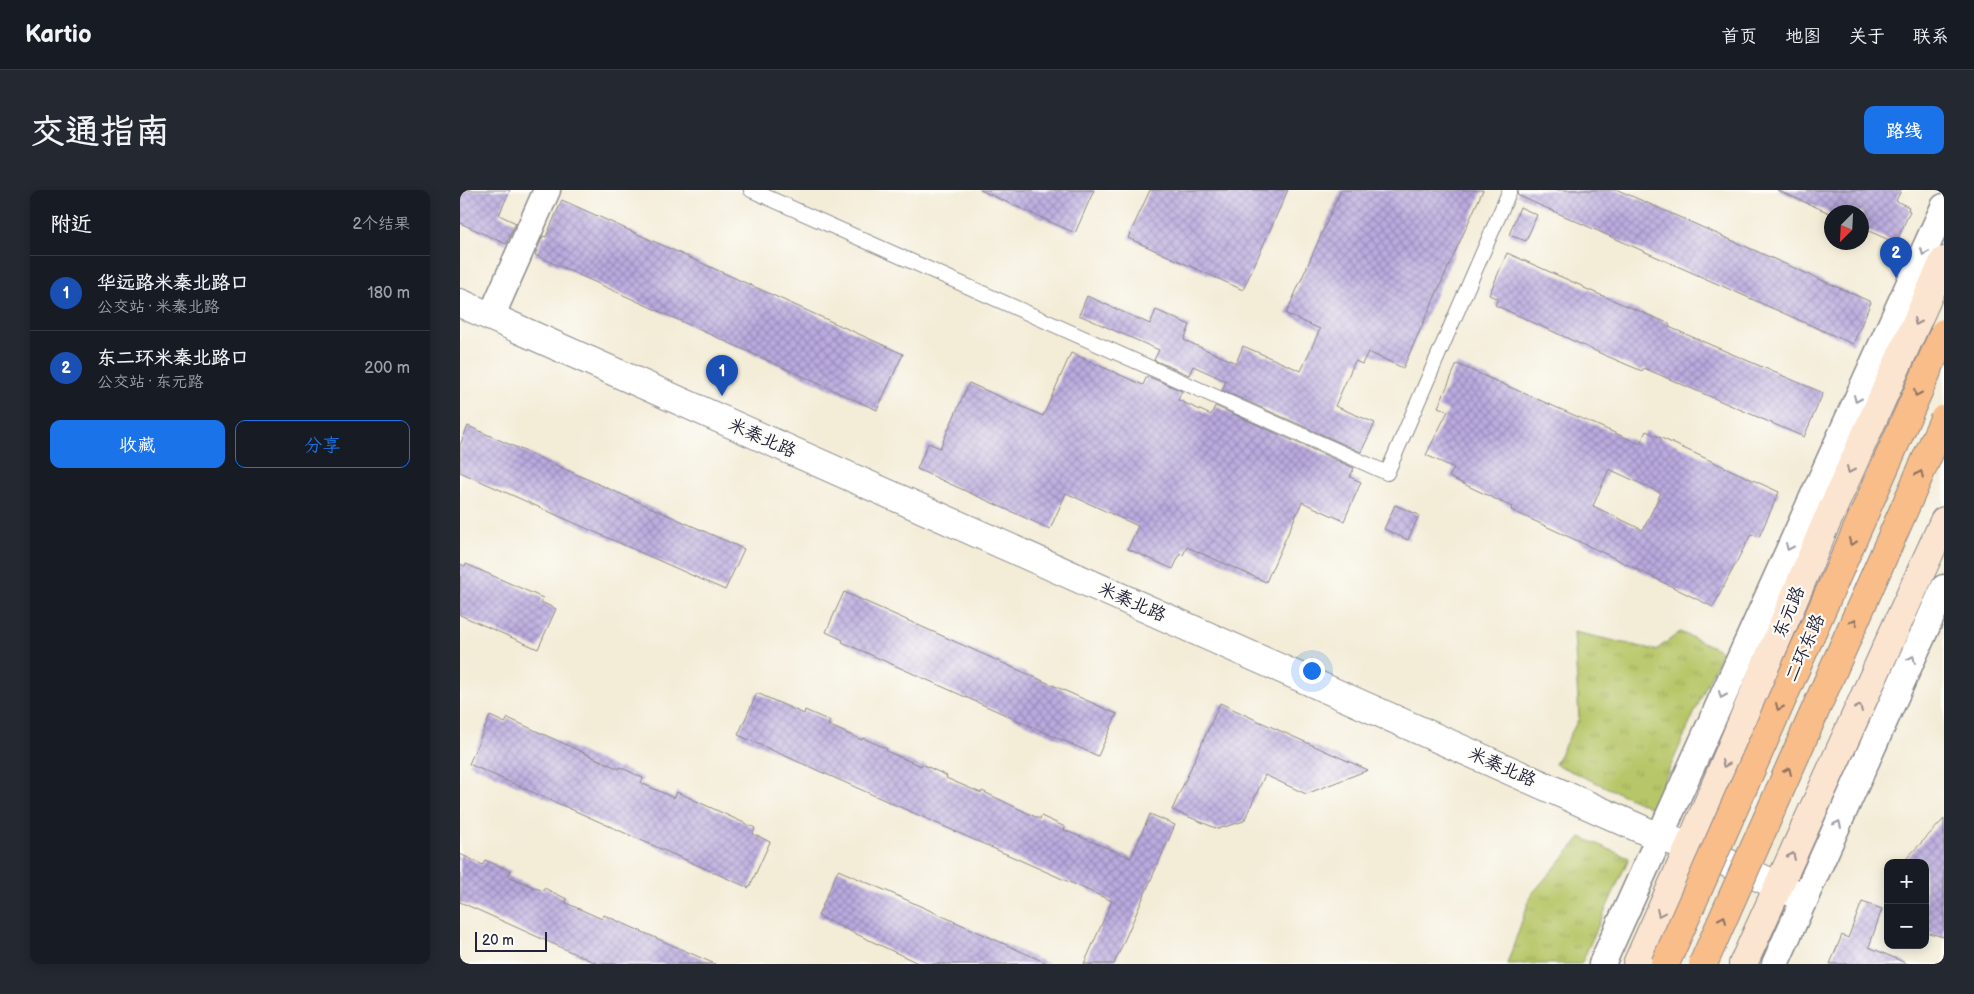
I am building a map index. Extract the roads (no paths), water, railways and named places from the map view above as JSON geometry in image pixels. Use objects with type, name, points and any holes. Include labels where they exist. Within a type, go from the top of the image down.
[{"type":"highway","name":"二环东路","points":[[1665,964],[1944,333]]},
{"type":"highway","name":"二环东路","points":[[1703,964],[1944,419]]},
{"type":"main road","name":"东元路","points":[[1637,964],[1690,846],[1823,530],[1944,261]]},
{"type":"main road","points":[[1742,964],[1944,521]]},
{"type":"street","points":[[490,317],[547,190]]},
{"type":"street","points":[[1602,964],[1944,207]]},
{"type":"street","name":"米秦北路","points":[[460,303],[1659,837],[1690,846],[1805,898]]},
{"type":"street","points":[[1775,964],[1944,588]]},
{"type":"lane","points":[[751,190],[1387,472],[1510,190]]},
{"type":"place","name":"东二环米秦北路口","points":[[1896,278]]},
{"type":"place","name":"华远路米秦北路口","points":[[722,396]]}]
